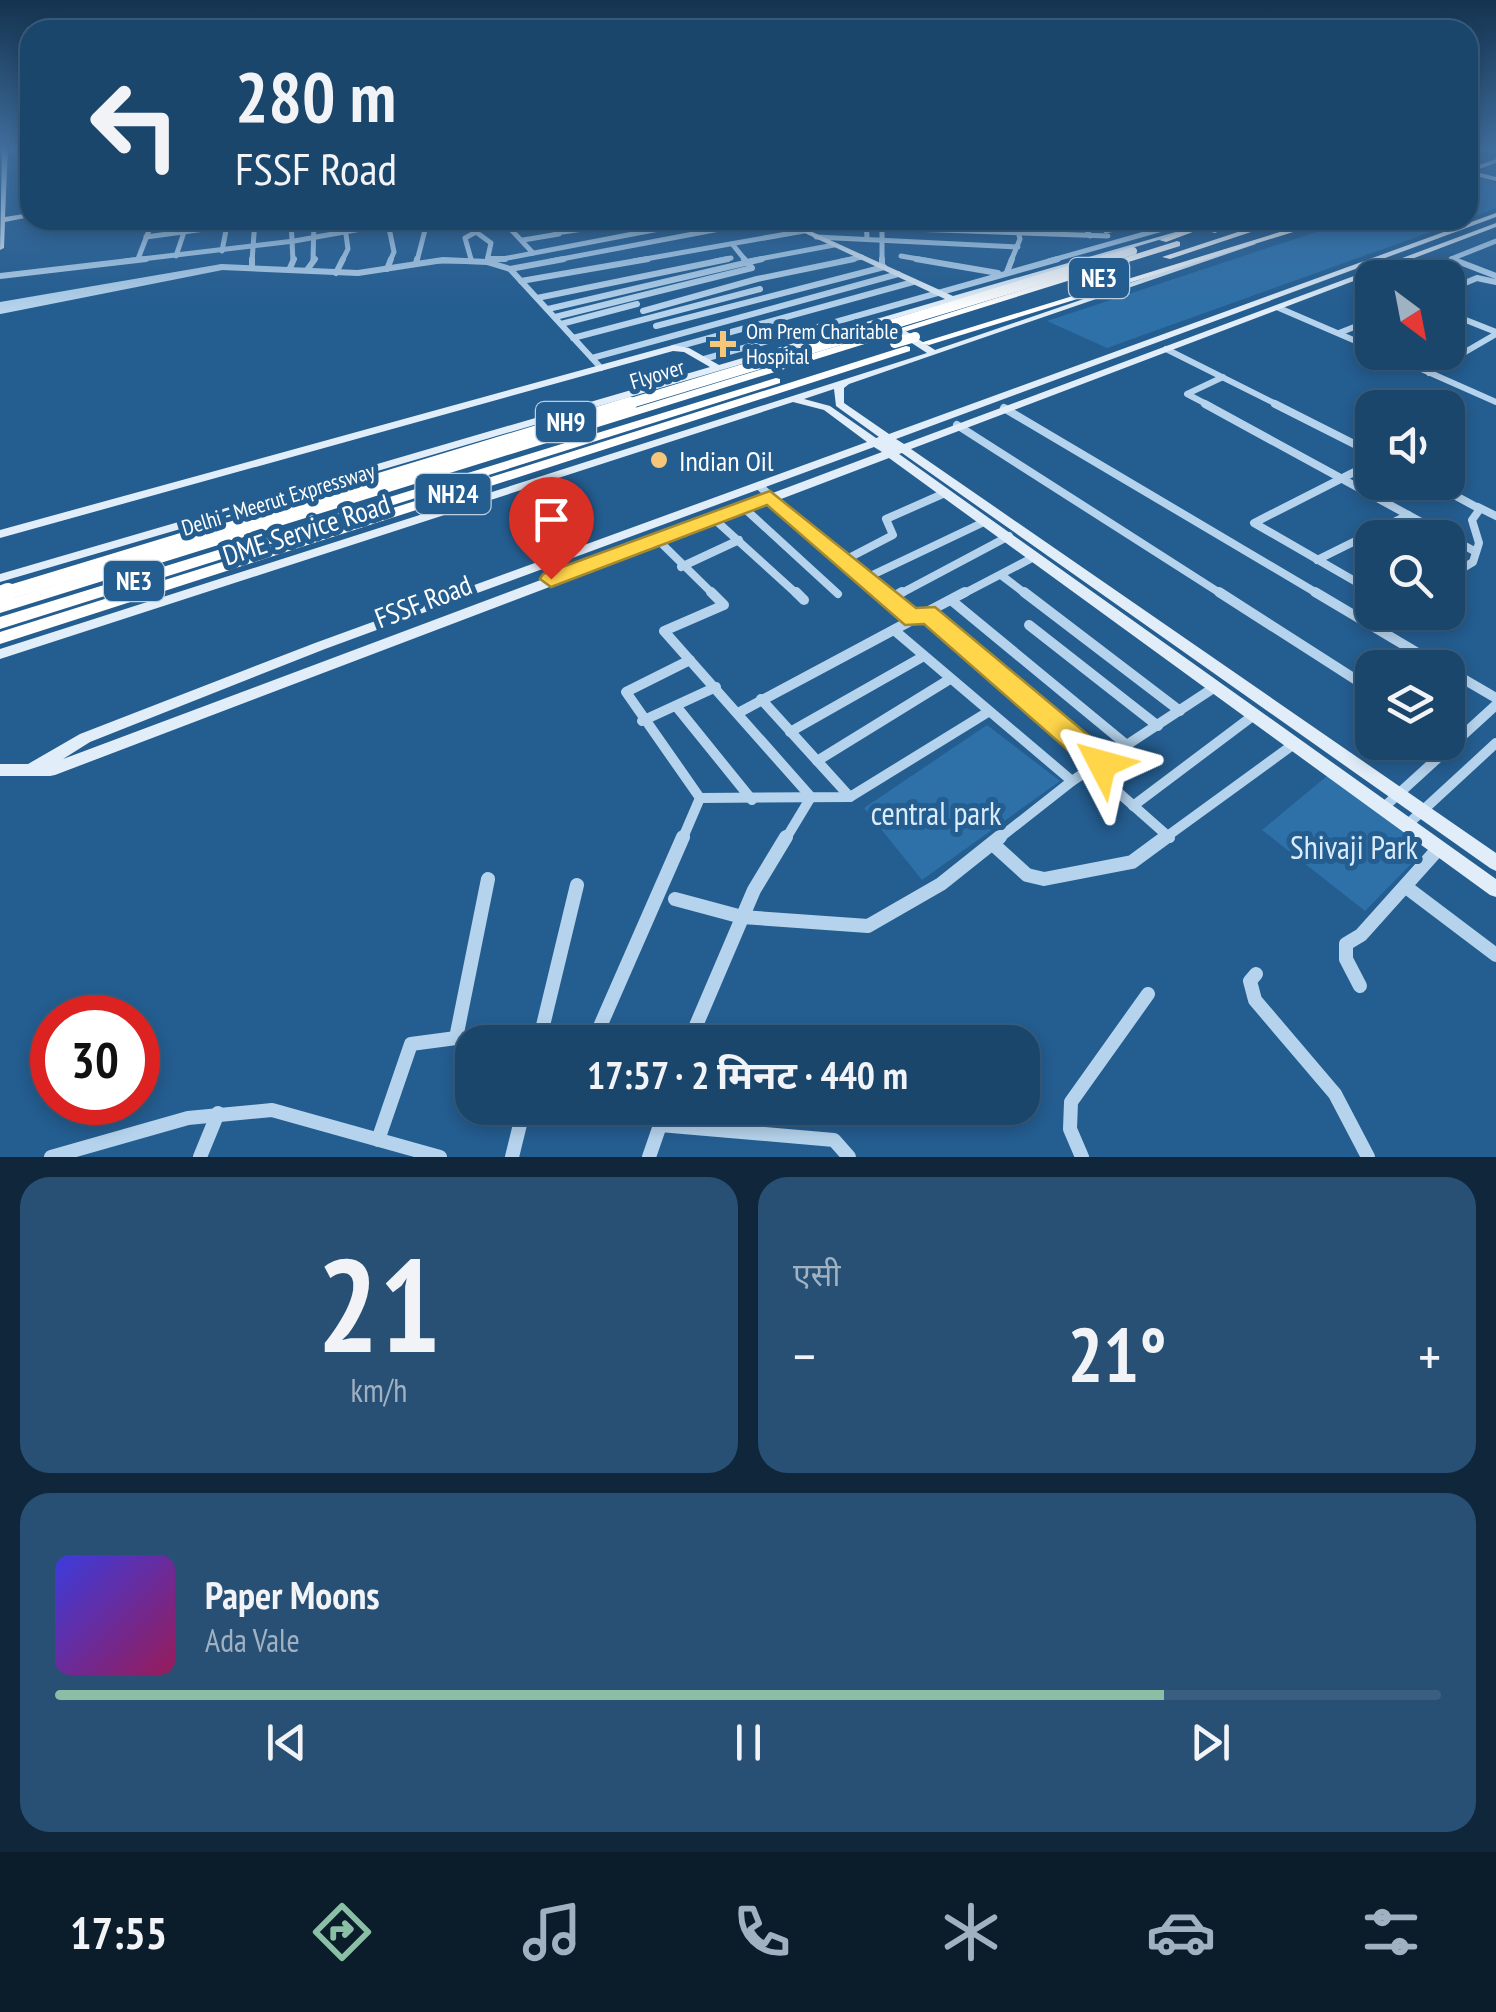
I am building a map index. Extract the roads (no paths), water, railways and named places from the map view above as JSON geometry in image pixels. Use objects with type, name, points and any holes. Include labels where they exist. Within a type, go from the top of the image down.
[{"type":"highway","name":"Flyover","points":[[0,595],[1132,252],[1192,230]]},
{"type":"highway","points":[[1180,244],[1214,230]]},
{"type":"highway","name":"Delhi - Meerut Expressway","points":[[0,623],[889,339],[904,329],[1226,230]]},
{"type":"highway","name":"Delhi - Meerut Expressway","points":[[0,608],[889,339],[925,344],[1252,230]]},
{"type":"highway","points":[[1158,260],[1273,230]]},
{"type":"highway","points":[[925,344],[1296,230]]},
{"type":"highway","name":"NH24","points":[[0,638],[925,344]]},
{"type":"street","points":[[0,248],[2,220]]},
{"type":"street","points":[[1406,260],[1496,225]]},
{"type":"street","points":[[138,259],[149,230]]},
{"type":"street","points":[[146,237],[194,230]]},
{"type":"street","points":[[222,250],[226,230]]},
{"type":"street","points":[[252,266],[254,230]]},
{"type":"street","points":[[290,268],[295,255],[292,230]]},
{"type":"street","points":[[307,270],[315,258],[315,230]]},
{"type":"street","points":[[336,273],[348,248],[345,230]]},
{"type":"street","points":[[0,276],[359,230]]},
{"type":"street","points":[[387,269],[394,252],[390,230]]},
{"type":"street","points":[[416,264],[424,230]]},
{"type":"street","points":[[512,230],[532,253]]},
{"type":"street","points":[[555,230],[562,234]]},
{"type":"street","points":[[523,240],[585,230]]},
{"type":"street","points":[[487,262],[653,230]]},
{"type":"street","points":[[510,269],[704,230]]},
{"type":"street","points":[[754,230],[764,238]]},
{"type":"street","points":[[866,230],[866,238]]},
{"type":"street","points":[[883,230],[883,266]]},
{"type":"street","points":[[985,230],[1089,235],[1116,230]]},
{"type":"street","points":[[1086,230],[1095,248]]},
{"type":"street","points":[[1106,230],[1110,244]]},
{"type":"street","points":[[704,358],[1159,230]]},
{"type":"street","name":"DME Service Road","points":[[0,578],[1188,230]]},
{"type":"street","points":[[887,445],[1456,230]]},
{"type":"street","points":[[522,280],[804,231],[950,298]]},
{"type":"street","points":[[176,256],[184,232]]},
{"type":"street","points":[[472,259],[465,238],[476,232],[490,244],[487,262]]},
{"type":"street","points":[[1004,272],[1018,247],[1019,232]]},
{"type":"street","points":[[816,236],[1018,247]]},
{"type":"street","points":[[1496,240],[1451,260],[1496,279]]},
{"type":"street","points":[[1060,257],[1064,243]]},
{"type":"street","name":"DME Service Road","points":[[0,654],[849,380],[925,344],[1254,243]]},
{"type":"street","points":[[561,324],[749,268],[748,258],[733,244]]},
{"type":"street","points":[[537,298],[834,245]]},
{"type":"street","points":[[902,256],[1004,272]]},
{"type":"street","points":[[548,309],[748,258]]},
{"type":"street","points":[[573,338],[757,279],[862,258]]},
{"type":"street","points":[[0,308],[222,267],[336,273],[472,259],[510,269],[601,368]]},
{"type":"street","points":[[656,326],[883,266]]},
{"type":"street","points":[[564,381],[703,328],[898,274]]},
{"type":"street","points":[[1465,283],[1477,278],[1496,279]]},
{"type":"street","points":[[887,445],[957,426],[1355,280]]},
{"type":"street","points":[[592,358],[669,343],[912,282]]},
{"type":"street","points":[[646,314],[760,289]]},
{"type":"street","points":[[624,290],[669,343],[715,366]]},
{"type":"street","points":[[554,317],[635,301]]},
{"type":"street","points":[[1279,308],[1355,341]]},
{"type":"street","points":[[682,309],[703,328]]},
{"type":"street","points":[[881,318],[925,344]]},
{"type":"street","points":[[1465,321],[1496,333]]},
{"type":"street","points":[[1339,334],[1355,327]]},
{"type":"street","points":[[1429,373],[1496,333]]},
{"type":"street","points":[[1166,349],[1355,444]]},
{"type":"street","points":[[0,542],[181,488],[686,350]]},
{"type":"street","points":[[1422,370],[1496,401]]},
{"type":"street","points":[[1223,377],[1187,394],[1476,552]]},
{"type":"street","points":[[849,380],[839,387],[839,404],[945,493],[984,522],[1014,534],[1034,557],[1496,889]]},
{"type":"street","points":[[788,398],[826,408],[887,445],[1496,863]]},
{"type":"street","points":[[1004,408],[1414,650]]},
{"type":"street","points":[[957,426],[1355,679]]},
{"type":"street","name":"FSSF Road","points":[[0,770],[50,770],[351,655],[758,486],[887,445]]},
{"type":"street","name":"FSSF Road","points":[[34,768],[85,738],[346,636],[584,558],[657,539],[770,497],[887,445]]},
{"type":"street","points":[[1355,473],[1254,523],[1355,581]]},
{"type":"street","points":[[758,486],[914,620]]},
{"type":"street","points":[[0,534],[181,488]]},
{"type":"street","points":[[845,560],[893,534],[886,519],[945,493]]},
{"type":"street","points":[[1465,500],[1496,516]]},
{"type":"street","points":[[742,507],[838,594]]},
{"type":"street","points":[[1465,568],[1474,562],[1479,543],[1472,520],[1478,507]]},
{"type":"street","points":[[1318,560],[1408,515]]},
{"type":"street","points":[[713,518],[804,600]]},
{"type":"street","points":[[866,578],[984,522]]},
{"type":"street","points":[[890,599],[1014,534]]},
{"type":"street","points":[[657,539],[681,567],[724,605],[664,631],[811,796]]},
{"type":"street","points":[[681,567],[740,540]]},
{"type":"street","points":[[740,712],[1034,557]]},
{"type":"street","points":[[1000,575],[1180,711]]},
{"type":"street","points":[[950,600],[1128,746]]},
{"type":"street","points":[[926,613],[1098,767],[1170,838]]},
{"type":"street","points":[[1029,625],[1158,726]]},
{"type":"street","points":[[894,630],[1072,781]]},
{"type":"street","points":[[346,636],[351,655]]},
{"type":"street","points":[[790,732],[924,656]]},
{"type":"street","points":[[690,660],[626,690],[642,721],[700,798]]},
{"type":"street","points":[[817,760],[950,679]]},
{"type":"street","points":[[1465,682],[1496,702],[1465,728]]},
{"type":"street","points":[[642,721],[716,687]]},
{"type":"street","points":[[674,899],[742,916],[868,926],[925,894],[994,845],[1072,781],[1215,687]]},
{"type":"street","points":[[761,700],[850,797]]},
{"type":"street","points":[[676,706],[752,800]]},
{"type":"street","points":[[700,798],[850,797],[988,712]]},
{"type":"street","points":[[1134,806],[1254,715]]},
{"type":"street","points":[[1406,825],[1496,743]]},
{"type":"street","points":[[994,845],[1027,875],[1044,879],[1132,862],[1294,744]]},
{"type":"street","points":[[1383,808],[1431,760]]},
{"type":"street","points":[[696,1025],[742,916],[811,796]]},
{"type":"street","points":[[601,1025],[700,798]]},
{"type":"street","points":[[1360,986],[1346,959],[1346,944],[1361,935],[1439,848]]},
{"type":"street","points":[[378,1140],[411,1044],[456,1038],[488,878]]},
{"type":"street","points":[[543,1025],[577,885]]},
{"type":"street","points":[[1406,887],[1496,956]]},
{"type":"street","points":[[1256,974],[1250,981],[1256,1000],[1325,1080],[1368,1157]]},
{"type":"street","points":[[1082,1157],[1070,1129],[1071,1102],[1148,994]]},
{"type":"street","points":[[51,1157],[218,1112],[272,1110],[440,1157]]},
{"type":"street","points":[[200,1157],[218,1112]]},
{"type":"street","points":[[512,1157],[520,1125]]},
{"type":"street","points":[[649,1157],[660,1125],[834,1140],[849,1157]]},
{"type":"place","name":"Om Prem Charitable Hospital","points":[[723,344]]},
{"type":"place","name":"Indian Oil","points":[[659,460]]},
{"type":"park label","name":"central park","points":[[936,813]]},
{"type":"park label","name":"Shivaji Park","points":[[1354,847]]}]
